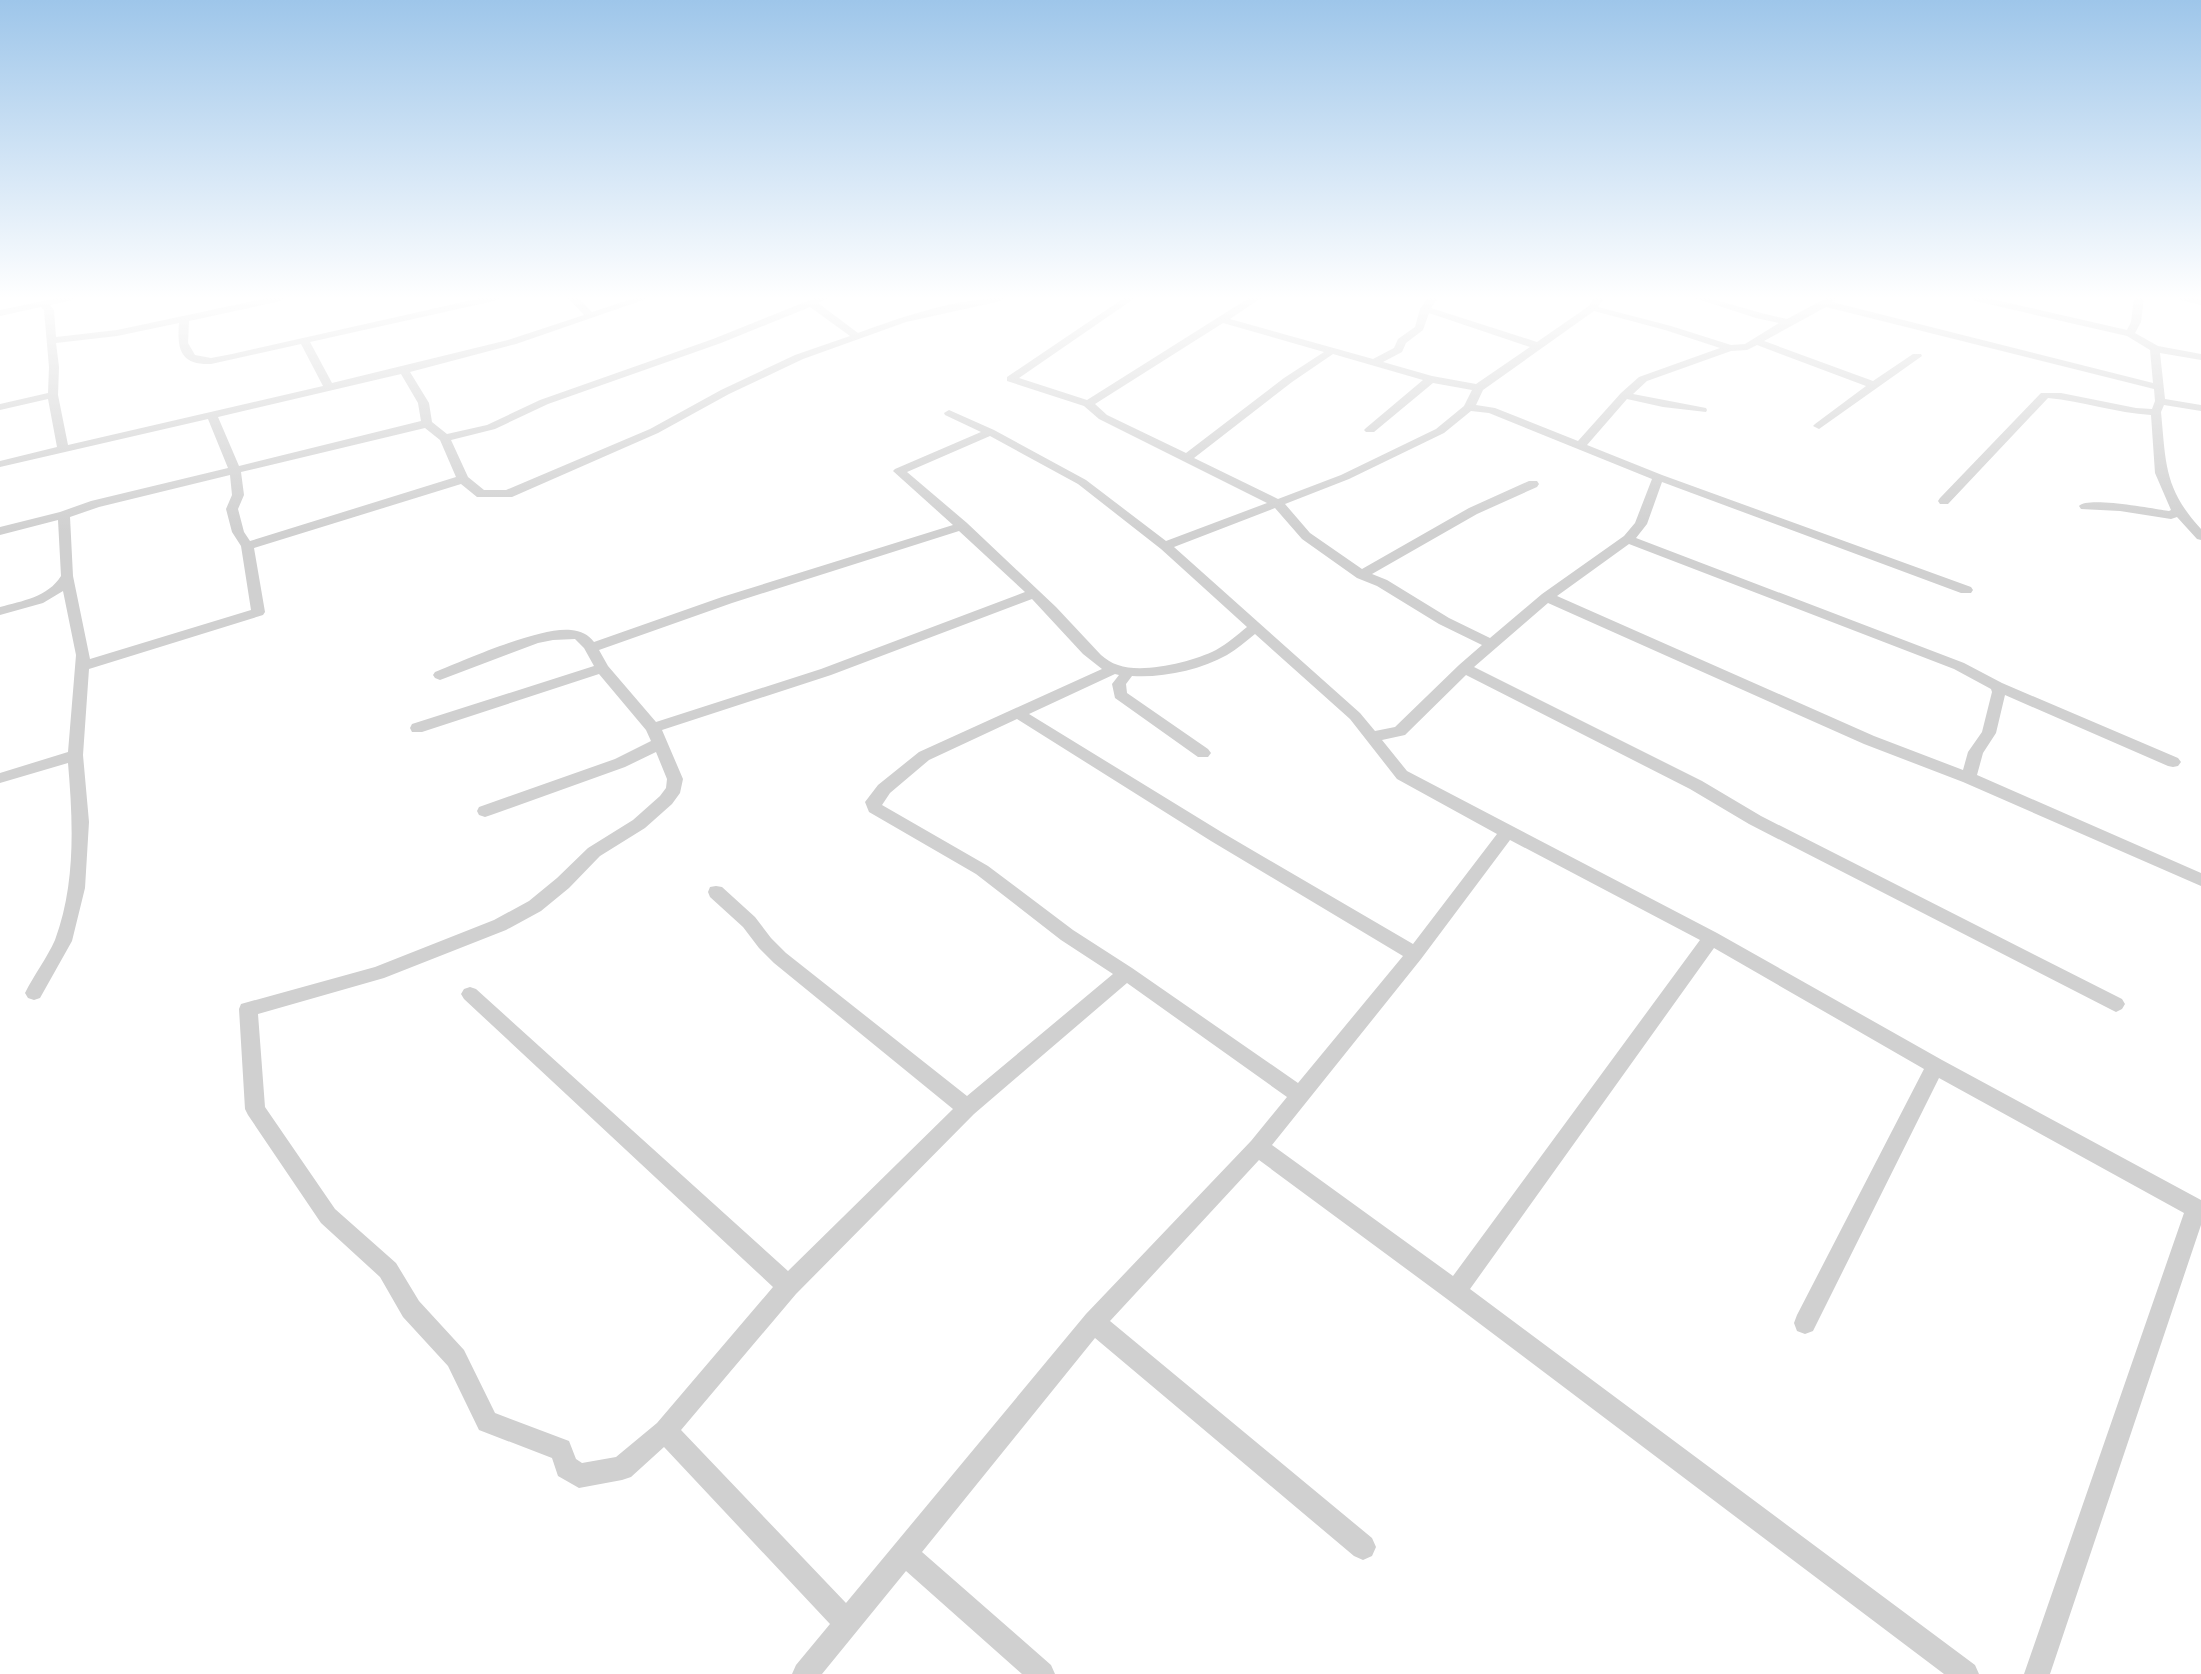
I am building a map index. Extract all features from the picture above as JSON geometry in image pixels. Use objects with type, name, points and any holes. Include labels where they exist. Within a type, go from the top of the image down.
[{"type":"street","points":[[54,376],[53,395],[62,450]]},
{"type":"street","points":[[323,376],[329,387]]},
{"type":"street","points":[[0,464],[377,376]]},
{"type":"street","points":[[408,376],[418,392],[427,415],[426,423]]},
{"type":"street","points":[[445,438],[491,427],[544,402],[617,376]]},
{"type":"street","points":[[426,423],[445,438],[463,480],[481,494],[508,494],[654,431],[758,376]]},
{"type":"street","points":[[1015,376],[1011,379],[1088,404],[1103,417],[1277,502],[1306,536],[1362,575],[1382,583],[1444,622],[1491,644]]},
{"type":"street","points":[[1088,404],[1133,376]]},
{"type":"street","points":[[1187,458],[1294,376]]},
{"type":"street","points":[[1421,376],[1478,388]]},
{"type":"street","points":[[1165,546],[1345,477],[1440,430],[1474,407],[1478,388],[1495,376]]},
{"type":"street","points":[[1580,446],[1625,395],[1643,379],[1650,376]]},
{"type":"street","points":[[1850,376],[1874,385]]},
{"type":"street","points":[[1819,426],[1887,376]]},
{"type":"street","points":[[2116,376],[2158,387]]},
{"type":"street","points":[[2157,376],[2160,401],[2156,412],[2161,473],[2178,512],[2201,536]]},
{"type":"street","points":[[1370,430],[1431,379]]},
{"type":"street","points":[[0,406],[53,395]]},
{"type":"street","points":[[1625,395],[1663,404],[1702,410]]},
{"type":"street","points":[[1944,501],[2045,395],[2060,396],[2136,411],[2156,412]]},
{"type":"street","points":[[2160,401],[2201,408]]},
{"type":"street","points":[[1474,407],[1966,590]]},
{"type":"street","points":[[949,414],[990,432],[1082,482],[1165,546],[1355,716],[1402,775],[1711,938],[1935,1066],[2199,1210],[2037,1674]]},
{"type":"street","points":[[82,666],[258,612],[247,546],[238,532],[232,509],[238,494],[235,471],[212,416]]},
{"type":"street","points":[[0,531],[64,515],[95,504],[426,423]]},
{"type":"street","points":[[990,432],[899,471],[963,526],[1050,610],[1095,657],[1122,670],[1142,672],[1174,668],[1222,652],[1256,627]]},
{"type":"street","points":[[1370,737],[1400,731],[1491,644],[1547,597],[1628,539],[1641,524],[1658,477]]},
{"type":"street","points":[[247,546],[407,499],[463,480]]},
{"type":"street","points":[[1362,575],[1474,510],[1533,484]]},
{"type":"street","points":[[2085,506],[2120,507],[2154,514],[2178,512]]},
{"type":"street","points":[[34,993],[63,941],[77,888],[81,822],[75,755],[83,656],[68,576],[64,515]]},
{"type":"street","points":[[591,648],[727,600],[963,526]]},
{"type":"street","points":[[1628,539],[1959,666],[1997,686],[2173,762]]},
{"type":"street","points":[[0,611],[38,600],[54,593],[64,584],[68,576]]},
{"type":"street","points":[[484,811],[620,763],[657,735],[1032,594]]},
{"type":"street","points":[[1547,597],[1869,740],[1968,778],[2201,880]]},
{"type":"street","points":[[440,676],[529,642],[567,632],[580,636],[591,648],[602,668],[657,735],[675,779],[674,789],[666,800],[639,824],[594,852],[563,883],[535,906],[500,925],[378,973],[248,1009],[255,1109],[328,1216],[388,1270],[411,1309],[456,1358],[487,1422],[561,1449],[567,1467],[579,1476],[622,1468],[665,1431],[788,1286],[966,1108],[1126,973]]},
{"type":"street","points":[[417,728],[602,668]]},
{"type":"street","points":[[1464,668],[1696,785],[1755,820],[2116,1004]]},
{"type":"street","points":[[1122,670],[924,756],[884,789],[873,802],[875,808],[982,870],[1067,935],[1126,973],[1300,1095]]},
{"type":"street","points":[[1122,670],[1119,684],[1120,695],[1203,753]]},
{"type":"street","points":[[1968,778],[1976,752],[1989,733],[1999,692],[1997,686]]},
{"type":"street","points":[[1017,714],[1217,837],[1414,954]]},
{"type":"street","points":[[0,778],[75,755]]},
{"type":"street","points":[[805,1674],[1094,1322],[1258,1147],[1414,954],[1507,832]]},
{"type":"street","points":[[716,892],[749,922],[765,943],[780,958],[846,1009],[966,1108]]},
{"type":"street","points":[[1455,1291],[1711,938]]},
{"type":"street","points":[[470,994],[788,1286]]},
{"type":"street","points":[[1805,1323],[1935,1066]]},
{"type":"street","points":[[1258,1147],[1455,1291],[1966,1674]]},
{"type":"street","points":[[1094,1322],[1363,1547]]},
{"type":"street","points":[[665,1431],[847,1623]]},
{"type":"street","points":[[904,1553],[1042,1674]]}]
